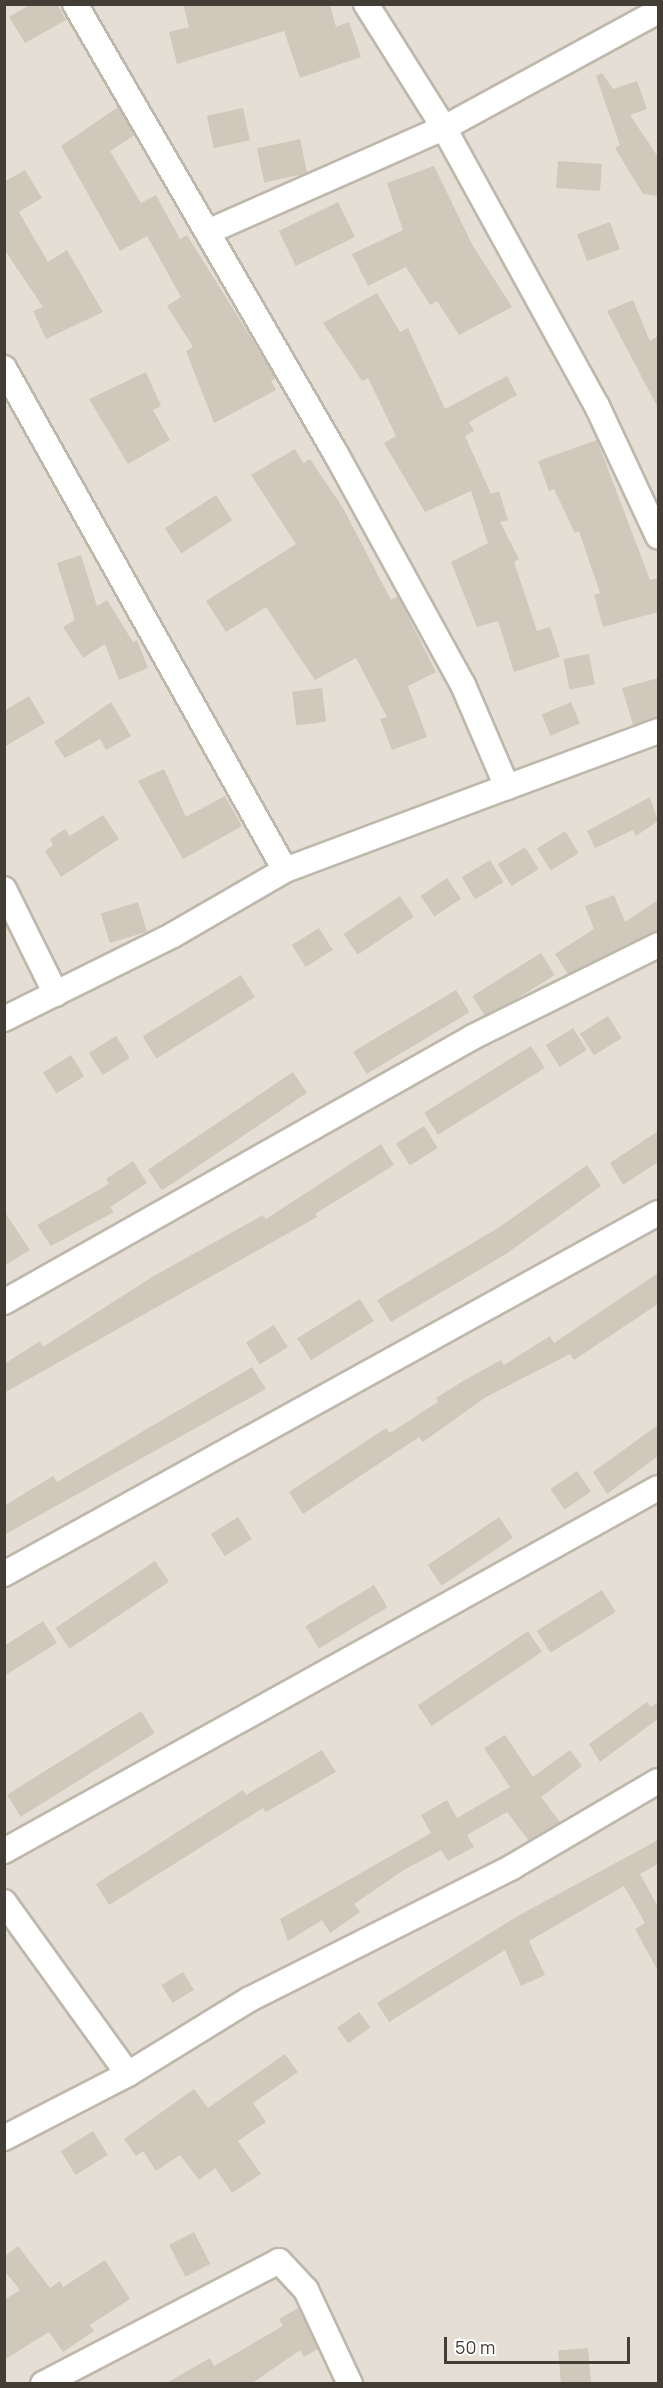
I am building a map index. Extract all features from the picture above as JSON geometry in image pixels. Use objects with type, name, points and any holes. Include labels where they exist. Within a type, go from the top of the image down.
[{"type":"street","points":[[75,4],[210,231],[463,685],[507,787]]},
{"type":"street","points":[[366,4],[444,128],[597,406],[658,536]]},
{"type":"street","points":[[210,231],[444,128],[650,18]]},
{"type":"street","points":[[4,368],[285,870]]},
{"type":"street","points":[[4,1019],[173,935],[285,870],[658,731]]},
{"type":"street","points":[[4,889],[56,994]]},
{"type":"street","points":[[4,1302],[473,1037],[658,945]]},
{"type":"street","points":[[4,1574],[658,1213]]},
{"type":"street","points":[[4,1851],[658,1488]]},
{"type":"street","points":[[4,2138],[128,2074],[250,1999],[512,1867],[658,1781]]},
{"type":"street","points":[[4,1902],[128,2074]]},
{"type":"street","points":[[43,2384],[279,2261],[306,2290],[350,2384]]},
{"type":"shaded area","points":[[5,5],[658,5],[658,2383],[5,2383]]},
{"type":"building","points":[[31,4],[57,4],[66,20],[25,43],[9,17]]},
{"type":"building","points":[[183,4],[330,4],[336,27],[349,22],[361,57],[300,78],[284,31],[177,64],[169,32],[189,27]]},
{"type":"building","points":[[602,73],[613,89],[637,81],[647,109],[630,115],[658,157],[658,196],[643,194],[615,148],[620,145],[596,76]]},
{"type":"building","points":[[118,107],[135,135],[110,151],[141,203],[156,195],[180,239],[187,235],[276,378],[271,381],[276,390],[214,423],[186,351],[193,347],[167,306],[181,297],[147,236],[120,251],[61,146]]},
{"type":"building","points":[[243,108],[250,140],[214,148],[207,116]]},
{"type":"building","points":[[300,139],[307,173],[264,182],[257,148]]},
{"type":"building","points":[[558,161],[602,164],[600,191],[556,188]]},
{"type":"building","points":[[434,166],[473,246],[512,307],[459,335],[437,301],[430,305],[406,267],[368,286],[352,254],[403,230],[387,183]]},
{"type":"building","points":[[25,170],[42,198],[19,212],[48,262],[67,250],[103,312],[46,339],[33,311],[43,307],[4,249],[4,182]]},
{"type":"building","points":[[338,202],[355,237],[296,266],[279,231]]},
{"type":"building","points":[[610,222],[620,249],[587,261],[577,234]]},
{"type":"building","points":[[377,293],[400,332],[408,328],[445,409],[507,376],[517,395],[469,422],[474,431],[465,436],[491,494],[499,491],[508,520],[500,522],[519,559],[514,562],[537,631],[550,627],[560,657],[514,672],[498,621],[477,627],[451,562],[488,543],[471,491],[425,512],[384,443],[396,436],[368,378],[362,381],[323,323]]},
{"type":"building","points":[[633,300],[650,341],[658,336],[658,408],[607,311]]},
{"type":"building","points":[[146,372],[161,406],[153,410],[170,440],[128,464],[89,399]]},
{"type":"building","points":[[597,440],[650,580],[658,578],[658,612],[603,627],[594,595],[600,593],[579,531],[575,533],[554,489],[549,491],[538,461]]},
{"type":"building","points":[[295,449],[303,463],[310,459],[343,508],[391,600],[398,596],[436,672],[408,686],[427,737],[392,750],[380,719],[387,717],[356,658],[315,680],[266,607],[226,632],[206,601],[296,544],[251,475]]},
{"type":"building","points":[[216,495],[232,520],[181,553],[165,528]]},
{"type":"building","points":[[81,555],[97,606],[107,600],[133,642],[137,640],[148,668],[119,680],[105,644],[83,658],[63,627],[75,620],[57,563]]},
{"type":"building","points":[[589,654],[595,684],[569,689],[563,659]]},
{"type":"building","points":[[658,678],[658,717],[633,725],[622,688]]},
{"type":"building","points":[[322,688],[326,722],[296,725],[292,692]]},
{"type":"building","points":[[29,696],[45,723],[4,747],[4,711]]},
{"type":"building","points":[[111,702],[131,736],[106,750],[100,739],[65,758],[54,742]]},
{"type":"building","points":[[571,702],[580,723],[551,736],[542,715]]},
{"type":"building","points":[[164,769],[186,817],[225,796],[242,826],[183,859],[138,781]]},
{"type":"building","points":[[650,797],[658,821],[636,836],[633,830],[595,848],[587,831]]},
{"type":"building","points":[[103,815],[119,839],[61,877],[45,851],[53,845],[50,839],[65,829],[70,836]]},
{"type":"building","points":[[565,831],[579,853],[551,871],[537,848]]},
{"type":"building","points":[[525,847],[539,869],[512,886],[498,864]]},
{"type":"building","points":[[490,860],[503,882],[475,899],[462,877]]},
{"type":"building","points":[[447,878],[461,899],[434,917],[420,896]]},
{"type":"building","points":[[614,895],[625,922],[658,900],[658,931],[568,974],[555,954],[594,929],[585,906]]},
{"type":"building","points":[[400,896],[414,917],[358,955],[344,934]]},
{"type":"building","points":[[138,902],[147,932],[110,943],[101,913]]},
{"type":"building","points":[[319,928],[333,950],[306,967],[292,945]]},
{"type":"building","points":[[541,953],[555,975],[486,1018],[472,996]]},
{"type":"building","points":[[241,975],[255,997],[156,1059],[143,1036]]},
{"type":"building","points":[[456,990],[469,1012],[367,1074],[353,1052]]},
{"type":"building","points":[[608,1016],[622,1038],[594,1056],[580,1033]]},
{"type":"building","points":[[573,1028],[587,1050],[560,1067],[546,1045]]},
{"type":"building","points":[[116,1036],[130,1058],[103,1075],[89,1053]]},
{"type":"building","points":[[531,1046],[545,1068],[438,1135],[424,1113]]},
{"type":"building","points":[[71,1055],[84,1076],[56,1094],[43,1072]]},
{"type":"building","points":[[293,1072],[307,1093],[162,1191],[148,1170]]},
{"type":"building","points":[[424,1126],[438,1148],[410,1166],[396,1143]]},
{"type":"building","points":[[658,1131],[658,1162],[623,1185],[610,1163]]},
{"type":"building","points":[[381,1144],[394,1165],[315,1214],[317,1217],[4,1393],[4,1364],[40,1341],[43,1347],[152,1277],[263,1215],[266,1219]]},
{"type":"building","points":[[133,1161],[147,1183],[110,1207],[114,1212],[51,1246],[37,1225],[109,1184],[106,1179]]},
{"type":"building","points":[[587,1165],[601,1186],[506,1254],[391,1322],[377,1300],[498,1228]]},
{"type":"building","points":[[4,1211],[30,1250],[4,1266]]},
{"type":"building","points":[[658,1273],[658,1304],[574,1360],[570,1354],[486,1397],[423,1442],[419,1437],[303,1514],[289,1492],[386,1428],[390,1433],[438,1402],[436,1398],[463,1381],[501,1360],[504,1365],[550,1336],[554,1343]]},
{"type":"building","points":[[360,1299],[374,1321],[311,1360],[297,1338]]},
{"type":"building","points":[[274,1325],[288,1347],[260,1365],[246,1342]]},
{"type":"building","points":[[252,1367],[266,1389],[4,1535],[4,1506],[53,1476],[57,1482]]},
{"type":"building","points":[[658,1425],[658,1456],[607,1494],[593,1472]]},
{"type":"building","points":[[577,1471],[591,1492],[564,1510],[550,1489]]},
{"type":"building","points":[[238,1517],[252,1539],[225,1556],[211,1534]]},
{"type":"building","points":[[499,1517],[513,1538],[442,1586],[428,1565]]},
{"type":"building","points":[[155,1561],[169,1582],[69,1649],[56,1628]]},
{"type":"building","points":[[374,1585],[387,1607],[319,1648],[305,1626]]},
{"type":"building","points":[[602,1590],[616,1612],[550,1653],[537,1631]]},
{"type":"building","points":[[43,1621],[57,1643],[4,1676],[4,1646]]},
{"type":"building","points":[[528,1631],[542,1652],[432,1726],[418,1705]]},
{"type":"building","points":[[647,1702],[651,1707],[658,1702],[658,1719],[600,1762],[589,1744]]},
{"type":"building","points":[[141,1711],[155,1733],[21,1817],[7,1795]]},
{"type":"building","points":[[505,1735],[533,1777],[570,1750],[582,1766],[541,1797],[560,1822],[529,1841],[507,1812],[467,1835],[474,1847],[448,1861],[441,1850],[404,1870],[354,1904],[360,1912],[330,1933],[322,1920],[288,1941],[280,1919],[431,1833],[421,1815],[447,1800],[457,1818],[510,1787],[484,1748]]},
{"type":"building","points":[[322,1750],[336,1772],[266,1812],[263,1808],[109,1905],[96,1884],[243,1790],[246,1795]]},
{"type":"building","points":[[658,1840],[658,1864],[640,1874],[658,1907],[658,1971],[635,1929],[645,1923],[624,1886],[529,1941],[545,1975],[521,1986],[505,1950],[389,2022],[377,2003],[516,1917]]},
{"type":"building","points":[[183,1972],[194,1990],[172,2003],[162,1985]]},
{"type":"building","points":[[359,2012],[370,2027],[348,2043],[337,2028]]},
{"type":"building","points":[[285,2054],[298,2072],[253,2103],[266,2122],[238,2141],[261,2174],[232,2193],[215,2168],[199,2180],[180,2155],[156,2171],[143,2151],[136,2156],[124,2139],[194,2089],[208,2108]]},
{"type":"building","points":[[93,2131],[108,2155],[76,2175],[61,2151]]},
{"type":"building","points":[[194,2232],[210,2264],[185,2277],[169,2245]]},
{"type":"building","points":[[18,2246],[50,2288],[60,2281],[63,2287],[105,2260],[130,2299],[90,2325],[94,2331],[63,2352],[49,2332],[4,2360],[4,2300],[20,2290],[4,2270],[4,2257]]},
{"type":"building","points":[[298,2308],[318,2349],[304,2357],[300,2350],[251,2384],[165,2384],[210,2358],[214,2366],[283,2326],[279,2319]]},
{"type":"building","points":[[588,2348],[591,2384],[561,2384],[558,2351]]}]
